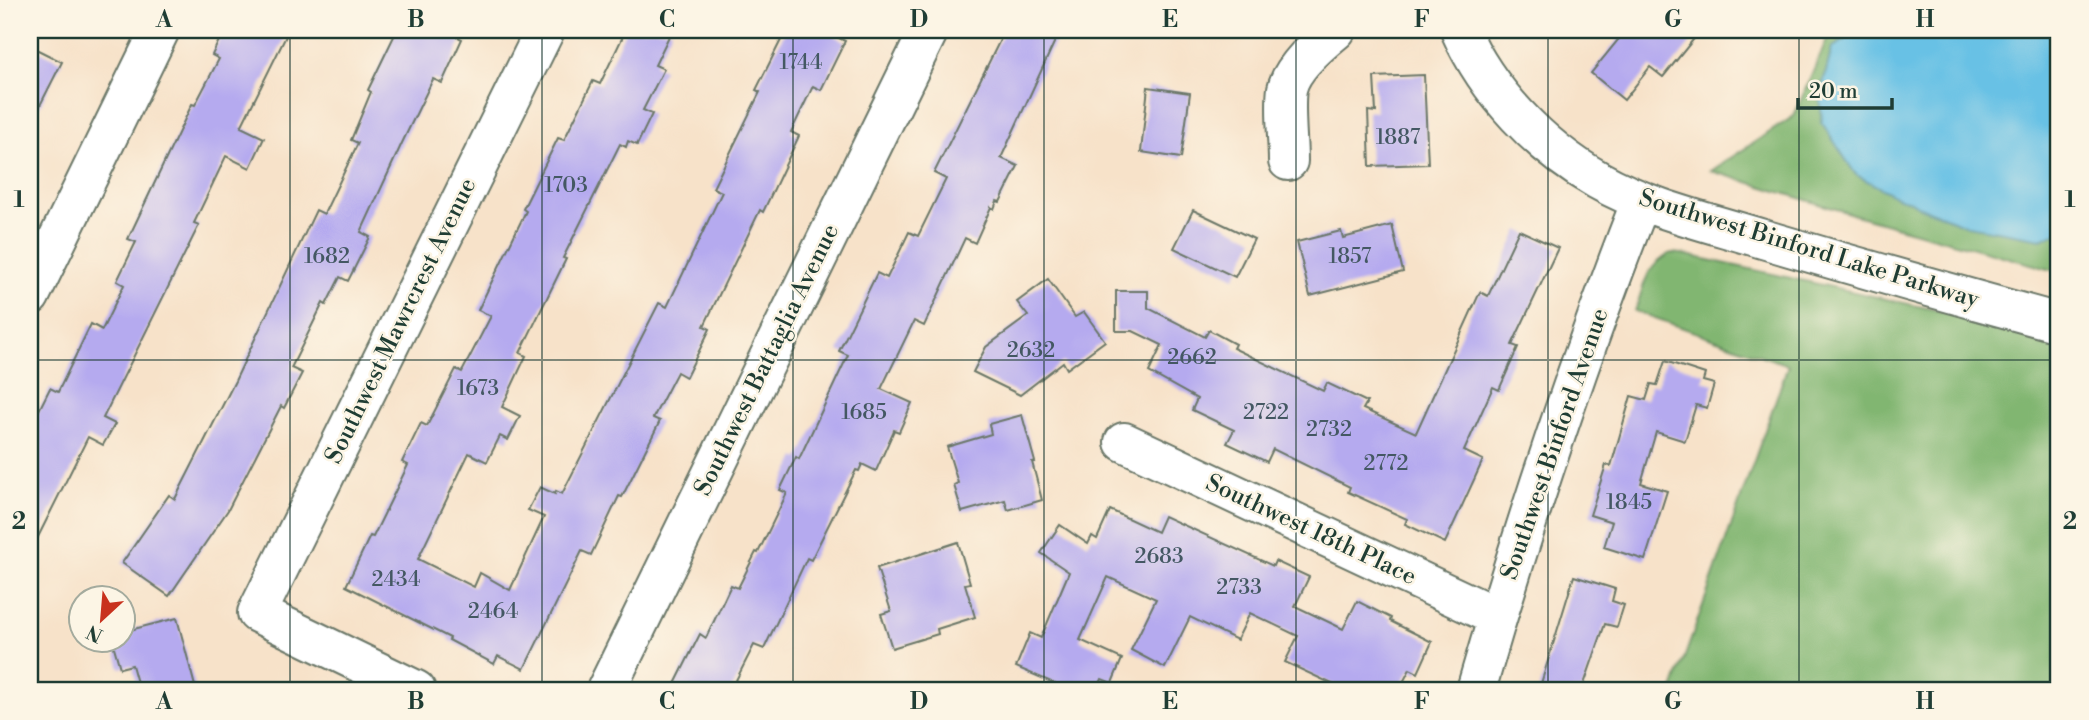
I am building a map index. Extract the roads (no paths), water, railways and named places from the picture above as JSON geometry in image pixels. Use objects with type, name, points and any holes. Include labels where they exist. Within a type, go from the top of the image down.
[{"type":"street","points":[[30,296],[160,30]]},
{"type":"street","name":"Southwest Mawrcrest Avenue","points":[[416,690],[257,613],[545,30]]},
{"type":"street","name":"Southwest Battaglia Avenue","points":[[606,690],[929,30]]},
{"type":"street","points":[[1288,161],[1287,88],[1293,74],[1319,44],[1336,30]]},
{"type":"street","name":"Southwest Binford Lake Parkway","points":[[1460,30],[1498,93],[1538,135],[1598,180],[1641,201],[1860,268],[2059,323]]},
{"type":"street","name":"Southwest Binford Avenue","points":[[1476,690],[1583,352],[1641,201]]},
{"type":"street","name":"Southwest 18th Place","points":[[1124,442],[1497,617]]},
{"type":"water","points":[[1860,30],[2059,30],[2059,232],[2041,239],[1968,226],[1899,198],[1856,175],[1822,123],[1820,95],[1832,48]]}]
